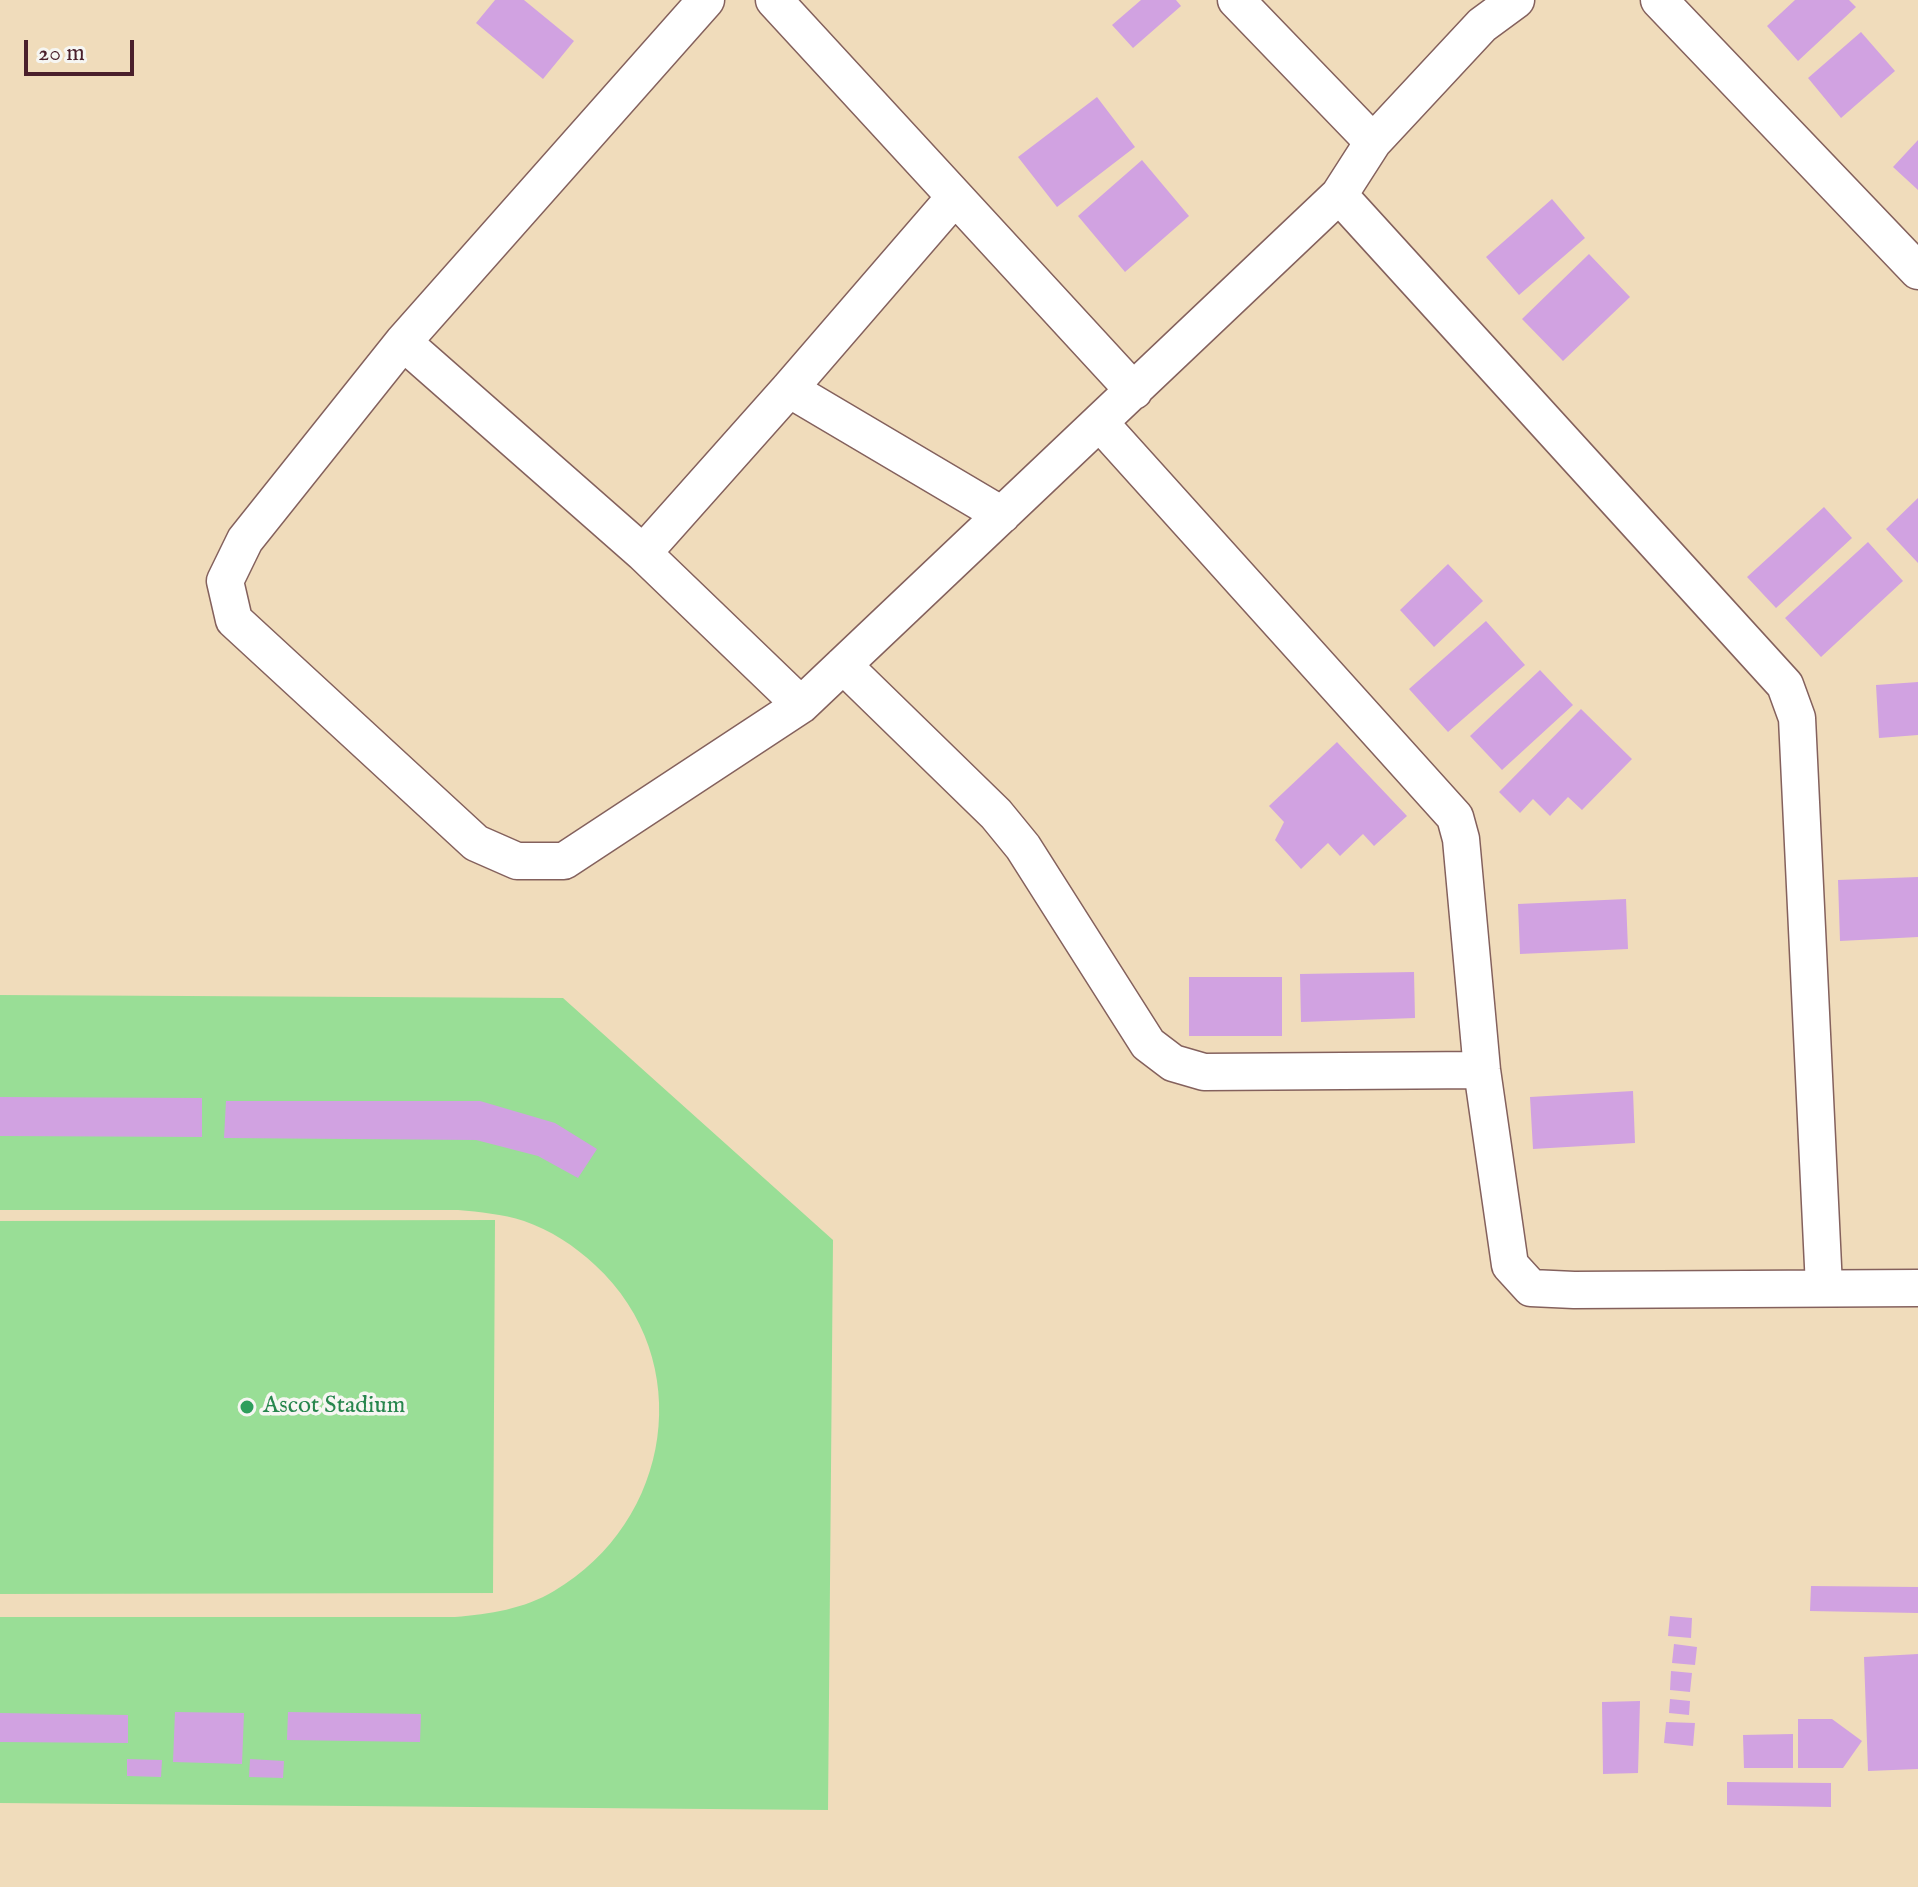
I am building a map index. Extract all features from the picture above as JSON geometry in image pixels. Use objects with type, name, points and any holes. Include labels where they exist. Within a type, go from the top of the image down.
[{"type":"street","points":[[706,0],[403,342],[245,540],[225,581],[234,620],[476,843],[517,861],[564,861],[801,705],[1339,195],[1373,142],[1482,25],[1516,0]]},
{"type":"street","points":[[774,0],[1134,391]]},
{"type":"street","points":[[1236,0],[1373,142]]},
{"type":"street","points":[[1659,0],[1918,271]]},
{"type":"street","points":[[1339,195],[1785,685],[1797,718],[1824,1287]]},
{"type":"street","points":[[643,553],[954,198]]},
{"type":"street","points":[[403,342],[643,553],[801,705]]},
{"type":"street","points":[[789,389],[1002,515]]},
{"type":"street","points":[[1100,423],[1455,817],[1461,839],[1482,1070],[1510,1265],[1531,1288],[1918,1288]]},
{"type":"street","points":[[843,665],[996,814],[1023,847],[1148,1044],[1173,1063],[1204,1072],[1482,1070]]},
{"type":"green space","points":[[0,995],[563,998],[833,1240],[828,1810],[0,1803],[0,1617],[455,1617],[494,1612],[531,1602],[554,1591],[594,1561],[625,1524],[646,1483],[657,1438],[658,1392],[649,1346],[628,1303],[579,1251],[524,1221],[458,1210],[0,1210]]},
{"type":"green space","name":"Ascot Stadium","points":[[495,1220],[493,1593],[0,1594],[0,1221]]},
{"type":"building","points":[[495,0],[524,0],[574,41],[543,79],[476,23]]},
{"type":"building","points":[[1141,0],[1176,0],[1181,6],[1133,48],[1112,25]]},
{"type":"building","points":[[1795,0],[1849,0],[1856,7],[1798,61],[1767,26]]},
{"type":"building","points":[[1861,32],[1895,71],[1841,118],[1808,78]]},
{"type":"building","points":[[1097,97],[1135,147],[1057,207],[1018,157]]},
{"type":"building","points":[[1918,140],[1918,190],[1893,167]]},
{"type":"building","points":[[1142,160],[1189,216],[1125,272],[1078,216]]},
{"type":"building","points":[[1552,199],[1585,238],[1519,295],[1486,257]]},
{"type":"building","points":[[1589,254],[1630,297],[1563,361],[1522,319]]},
{"type":"building","points":[[1918,498],[1918,563],[1886,529]]},
{"type":"building","points":[[1824,507],[1852,538],[1776,608],[1747,577]]},
{"type":"building","points":[[1868,542],[1903,581],[1821,657],[1785,618]]},
{"type":"building","points":[[1448,564],[1483,601],[1434,647],[1400,610]]},
{"type":"building","points":[[1486,621],[1525,665],[1448,732],[1409,689]]},
{"type":"building","points":[[1540,670],[1573,705],[1502,770],[1470,736]]},
{"type":"building","points":[[1918,682],[1918,735],[1879,738],[1876,685]]},
{"type":"building","points":[[1581,709],[1632,759],[1582,810],[1568,797],[1550,816],[1533,799],[1520,813],[1499,792]]},
{"type":"building","points":[[1337,742],[1407,816],[1374,846],[1363,834],[1340,856],[1328,843],[1301,869],[1275,840],[1284,822],[1269,806]]},
{"type":"building","points":[[1918,877],[1918,937],[1840,941],[1838,880]]},
{"type":"building","points":[[1626,899],[1628,949],[1520,954],[1518,904]]},
{"type":"building","points":[[1414,972],[1415,1018],[1301,1022],[1300,974]]},
{"type":"building","points":[[1189,977],[1282,977],[1282,1036],[1189,1036]]},
{"type":"building","points":[[1633,1091],[1635,1143],[1533,1149],[1530,1097]]},
{"type":"building","points":[[0,1097],[202,1098],[202,1137],[0,1136]]},
{"type":"building","points":[[226,1101],[480,1101],[555,1123],[597,1149],[578,1178],[538,1156],[476,1140],[224,1138]]},
{"type":"building","points":[[1811,1586],[1918,1587],[1918,1613],[1810,1611]]},
{"type":"building","points":[[1670,1616],[1692,1618],[1691,1638],[1668,1636]]},
{"type":"building","points":[[1674,1644],[1697,1647],[1695,1665],[1672,1663]]},
{"type":"building","points":[[1918,1654],[1918,1769],[1868,1771],[1864,1657]]},
{"type":"building","points":[[1671,1671],[1692,1673],[1690,1692],[1670,1690]]},
{"type":"building","points":[[1670,1699],[1690,1701],[1689,1715],[1669,1713]]},
{"type":"building","points":[[1640,1701],[1638,1773],[1603,1774],[1602,1702]]},
{"type":"building","points":[[175,1712],[244,1713],[242,1764],[173,1762]]},
{"type":"building","points":[[288,1712],[421,1714],[420,1742],[287,1740]]},
{"type":"building","points":[[0,1713],[128,1715],[128,1743],[0,1742]]},
{"type":"building","points":[[1798,1719],[1832,1719],[1862,1741],[1843,1768],[1798,1768]]},
{"type":"building","points":[[1666,1722],[1695,1723],[1693,1746],[1664,1743]]},
{"type":"building","points":[[1793,1734],[1793,1768],[1744,1768],[1743,1735]]},
{"type":"building","points":[[127,1759],[162,1760],[161,1777],[127,1776]]},
{"type":"building","points":[[250,1759],[284,1761],[283,1778],[249,1777]]},
{"type":"building","points":[[1727,1782],[1831,1783],[1831,1807],[1727,1805]]},
{"type":"place","name":"Ascot Stadium","points":[[247,1407]]}]
